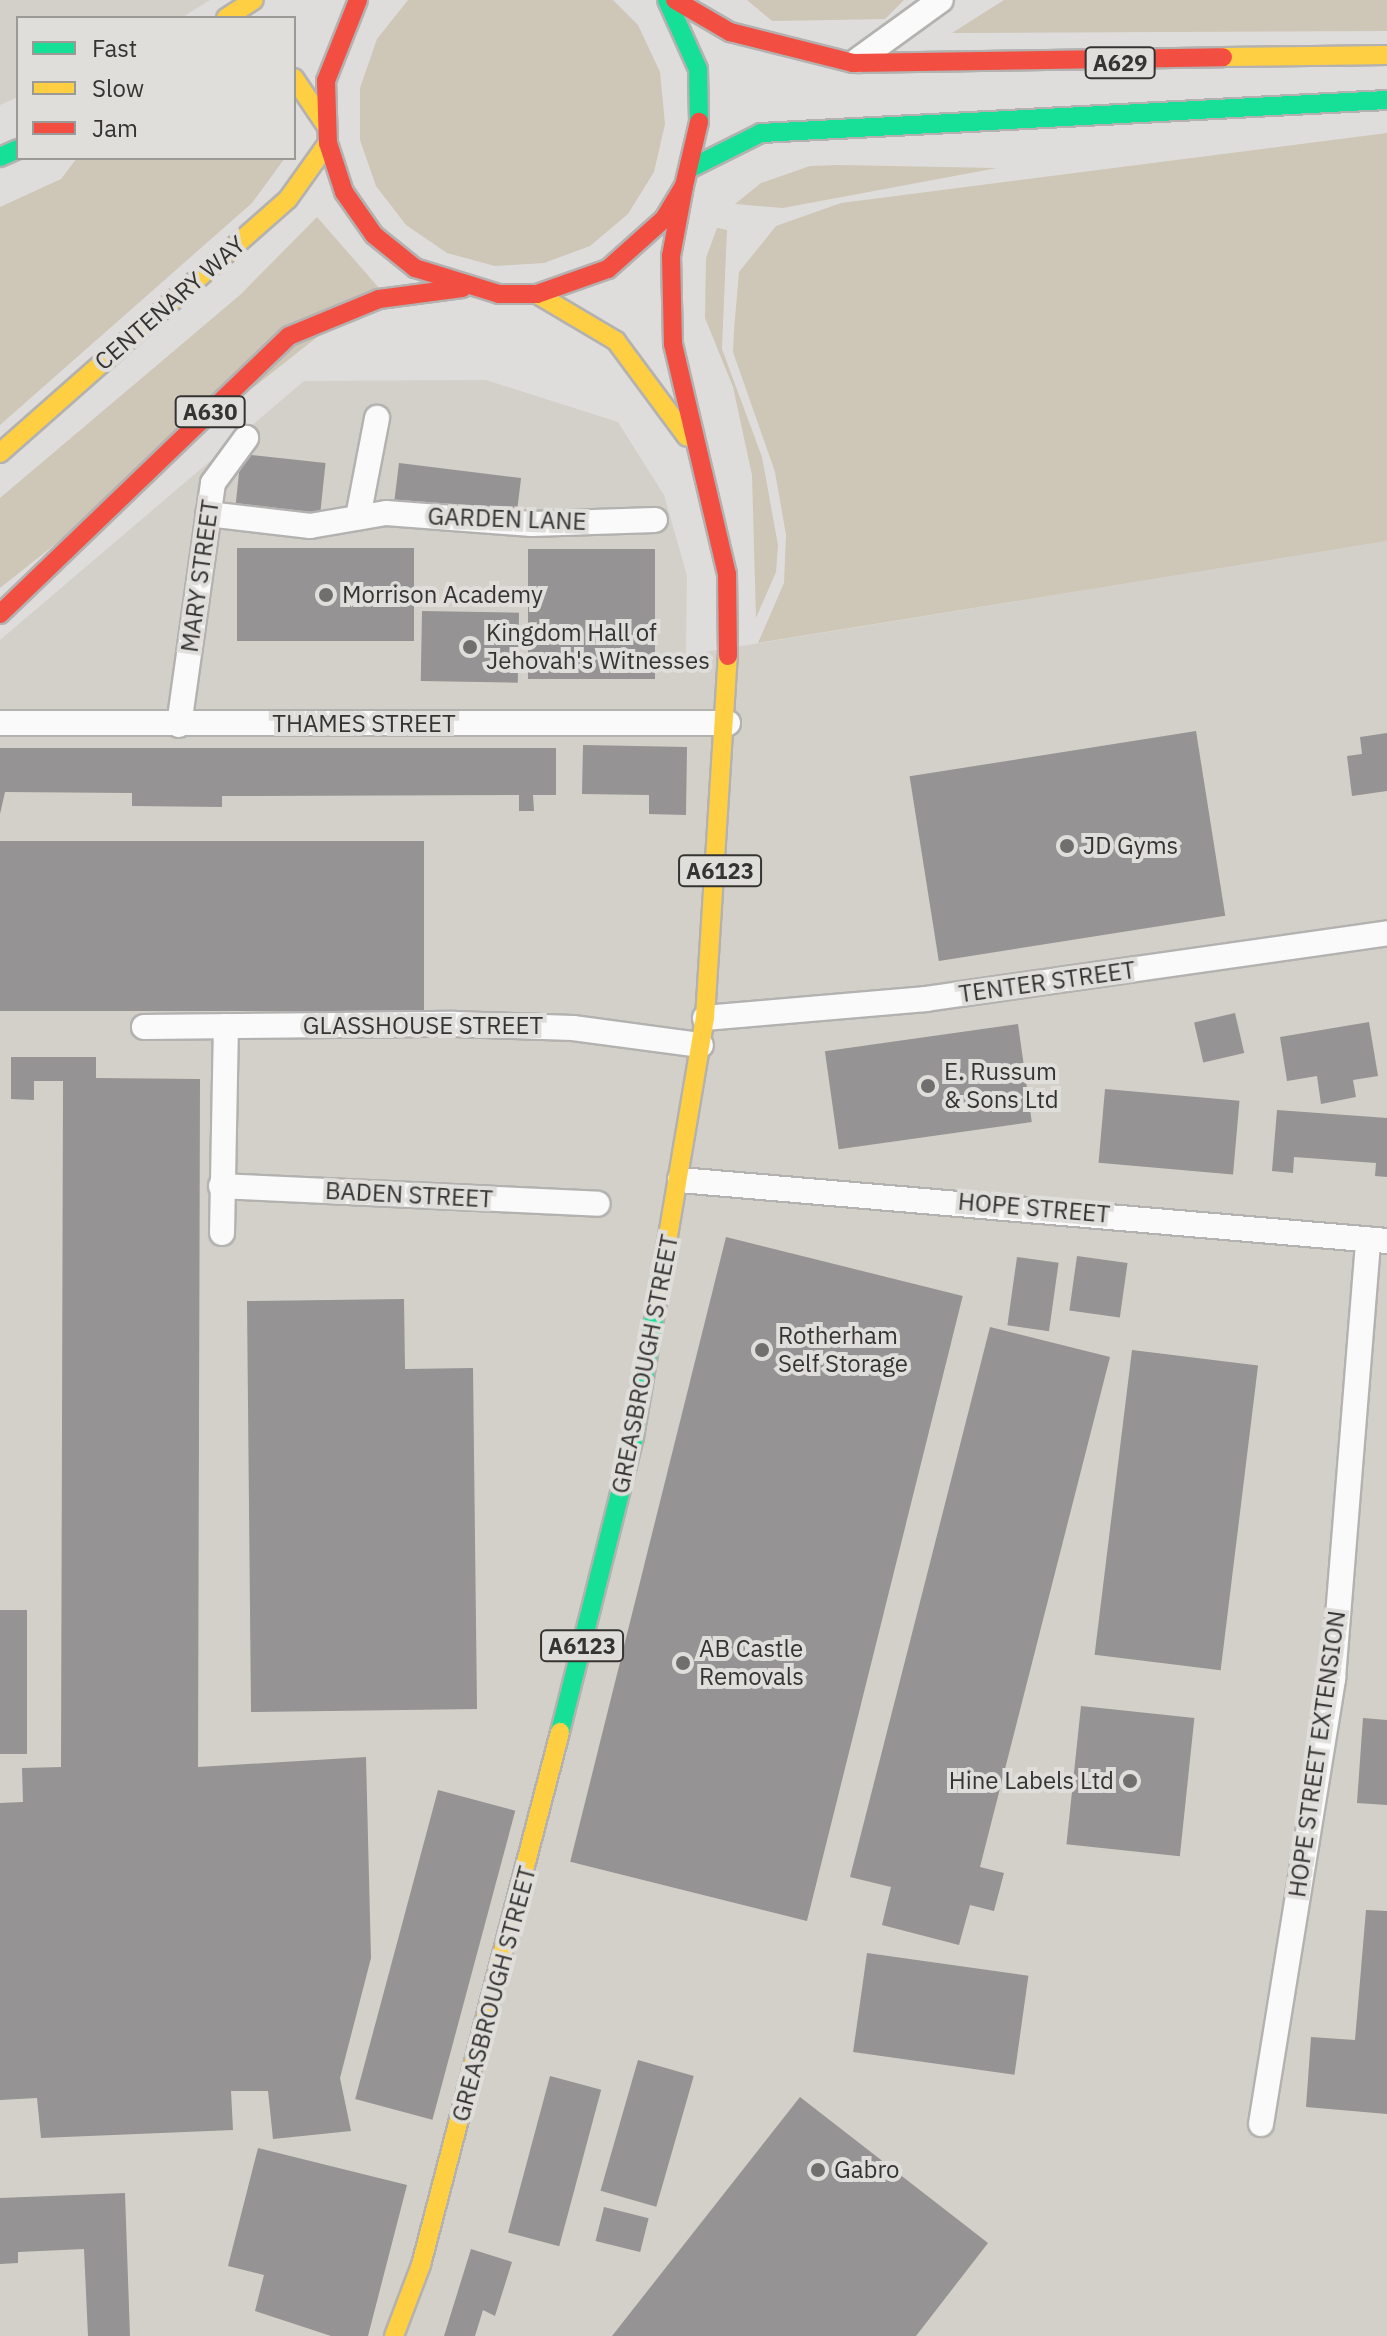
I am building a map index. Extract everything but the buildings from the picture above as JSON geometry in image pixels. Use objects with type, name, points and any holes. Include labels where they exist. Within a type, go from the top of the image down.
[{"type":"main road","points":[[229,16],[254,0]]},
{"type":"main road","name":"A630","points":[[358,0],[337,39],[325,124],[344,192],[374,235],[415,268],[462,288]]},
{"type":"main road","name":"A630","points":[[0,614],[289,336],[379,299],[462,288],[537,294],[597,274],[639,247],[684,186],[693,167],[698,69],[667,0]]},
{"type":"main road","name":"A629","points":[[675,0],[730,32],[853,63],[1387,55]]},
{"type":"main road","points":[[296,81],[325,124]]},
{"type":"main road","name":"A629","points":[[693,167],[761,133],[1387,100]]},
{"type":"main road","name":"CENTENARY WAY","points":[[0,453],[288,199],[328,143]]},
{"type":"main road","name":"GREASBROUGH STREET","points":[[394,2336],[421,2265],[634,1437],[680,1180],[705,1018],[728,723],[727,574],[716,508],[694,447],[673,344],[671,256],[684,186]]},
{"type":"main road","name":"GREASBROUGH STREET","points":[[537,294],[616,341],[694,447]]},
{"type":"main road","name":"GREASBROUGH STREET","points":[[416,2336],[421,2265]]},
{"type":"street","points":[[853,63],[941,0]]},
{"type":"street","points":[[358,517],[377,418]]},
{"type":"street","name":"MARY STREET","points":[[179,725],[213,483],[246,438]]},
{"type":"street","name":"GARDEN LANE","points":[[208,514],[310,526],[358,517],[655,520]]},
{"type":"street","name":"THAMES STREET","points":[[0,723],[728,723]]},
{"type":"street","name":"TENTER STREET","points":[[705,1018],[926,999],[1387,933]]},
{"type":"street","points":[[222,1233],[226,1026]]},
{"type":"street","name":"GLASSHOUSE STREET","points":[[144,1027],[573,1028],[701,1045]]},
{"type":"street","name":"HOPE STREET","points":[[680,1180],[1378,1240]]},
{"type":"street","name":"BADEN STREET","points":[[221,1186],[598,1204]]},
{"type":"street","name":"HOPE STREET EXTENSION","points":[[1261,2124],[1333,1678],[1378,1240]]},
{"type":"shaded area","points":[[0,0],[210,0],[184,16],[16,16],[16,98],[0,105]]},
{"type":"shaded area","points":[[408,0],[613,0],[638,25],[660,72],[665,124],[654,172],[628,214],[590,246],[544,263],[495,266],[447,253],[406,225],[376,186],[360,140],[360,88],[377,39]]},
{"type":"shaded area","points":[[747,0],[904,0],[885,19],[772,21]]},
{"type":"shaded area","points":[[1004,0],[1387,0],[1387,31],[952,33]]},
{"type":"shaded area","points":[[1387,133],[1387,541],[758,643],[784,583],[786,535],[775,472],[733,352],[739,272],[776,226],[841,203]]},
{"type":"shaded area","points":[[75,160],[284,160],[252,203],[0,425],[0,207],[61,179]]},
{"type":"shaded area","points":[[810,166],[997,168],[783,208],[735,204],[761,183]]},
{"type":"shaded area","points":[[317,217],[379,288],[0,588],[0,498],[240,295]]},
{"type":"shaded area","points":[[717,228],[727,230],[722,349],[762,457],[778,545],[776,572],[756,618],[752,475],[733,387],[705,318],[706,258]]},
{"type":"shaded area","points":[[486,380],[618,422],[664,495],[687,576],[686,655],[1387,541],[1387,2336],[0,2336],[0,640],[304,381]]},
{"type":"traffic: fast","points":[[667,0],[698,69],[699,122]]},
{"type":"traffic: fast","points":[[693,167],[761,133],[1387,100]]},
{"type":"traffic: fast","points":[[0,157],[16,150]]},
{"type":"traffic: fast","points":[[560,1732],[634,1437],[656,1307]]},
{"type":"traffic: slow","points":[[229,16],[254,0]]},
{"type":"traffic: slow","points":[[1223,57],[1387,55]]},
{"type":"traffic: slow","points":[[296,81],[325,124]]},
{"type":"traffic: slow","points":[[0,453],[288,199],[328,143]]},
{"type":"traffic: slow","points":[[537,294],[616,341],[687,437]]},
{"type":"traffic: slow","points":[[656,1307],[705,1018],[728,656]]},
{"type":"traffic: slow","points":[[394,2336],[421,2265],[560,1732]]},
{"type":"traffic: jam","points":[[358,0],[326,81],[328,143],[344,192],[374,235],[415,268],[499,294],[537,294],[608,269],[664,219],[684,186],[699,122]]},
{"type":"traffic: jam","points":[[675,0],[730,32],[853,63],[1223,57]]},
{"type":"traffic: jam","points":[[684,186],[671,256],[673,344],[727,574],[728,656]]},
{"type":"traffic: jam","points":[[0,614],[289,336],[379,299],[462,288]]},
{"type":"place","name":"Morrison Academy","points":[[326,595]]},
{"type":"place","name":"Kingdom Hall of Jehovah's Witnesses","points":[[470,647]]},
{"type":"place","name":"JD Gyms","points":[[1067,846]]},
{"type":"place","name":"E. Russum & Sons Ltd","points":[[928,1086]]},
{"type":"place","name":"Rotherham Self Storage","points":[[762,1350]]},
{"type":"place","name":"AB Castle Removals","points":[[683,1663]]},
{"type":"place","name":"Hine Labels Ltd","points":[[1130,1781]]},
{"type":"place","name":"Gabro","points":[[818,2170]]}]
